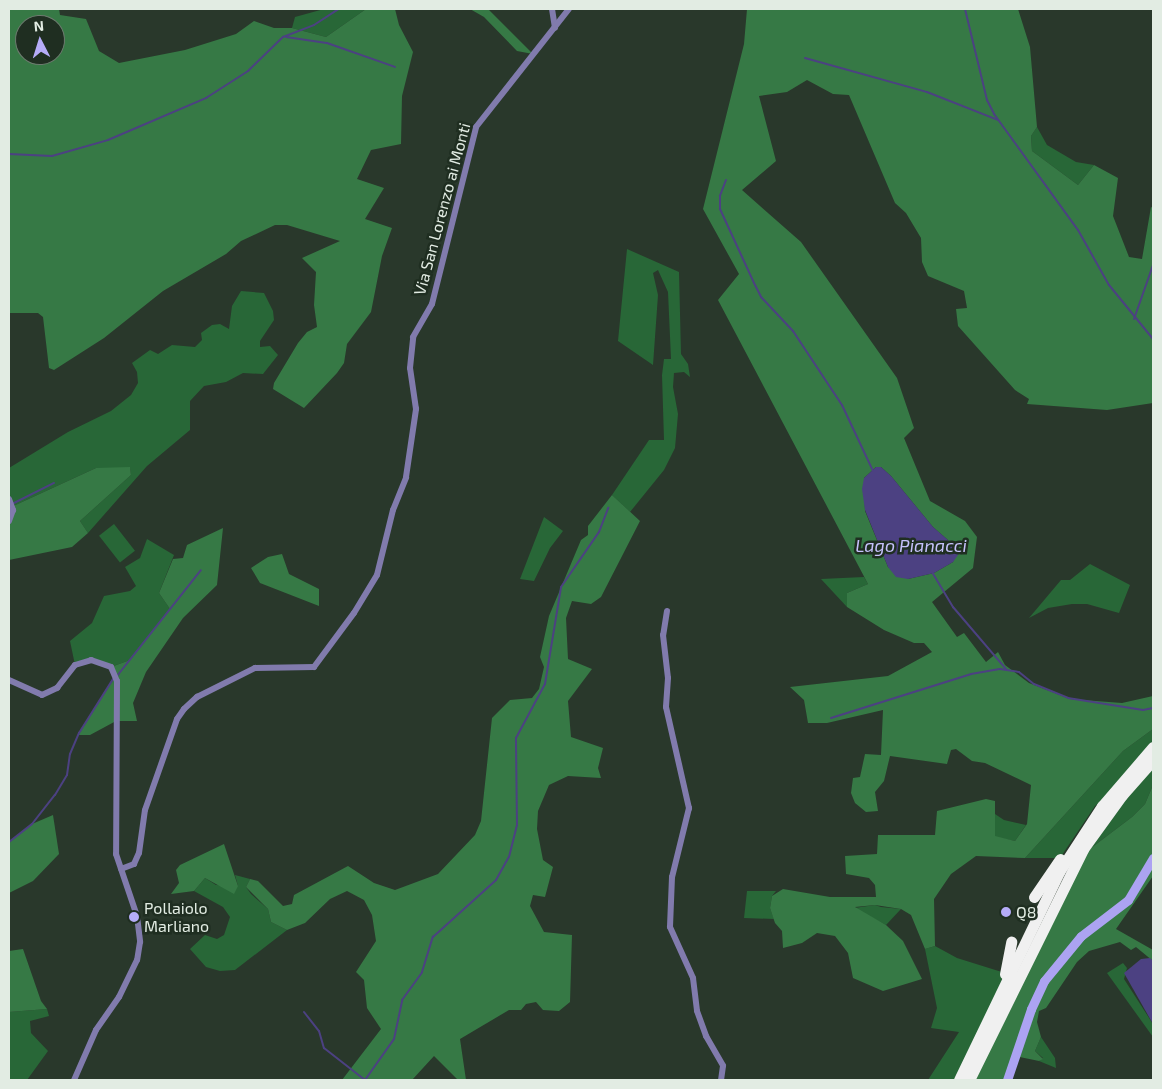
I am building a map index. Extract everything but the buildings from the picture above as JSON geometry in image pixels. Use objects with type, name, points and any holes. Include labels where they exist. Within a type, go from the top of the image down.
[{"type":"highway","points":[[959,1080],[1060,872],[1113,792],[1153,747]]},
{"type":"highway","points":[[969,1080],[1083,849],[1122,795],[1153,760]]},
{"type":"highway","points":[[1034,897],[1095,806],[1113,792]]},
{"type":"highway","points":[[999,998],[1011,942]]},
{"type":"street","points":[[552,9],[555,28]]},
{"type":"street","name":"Via San Lorenzo ai Monti","points":[[121,869],[134,864],[139,853],[145,810],[177,719],[190,702],[255,668],[314,667],[354,613],[376,575],[393,510],[406,476],[416,409],[410,368],[413,337],[432,304],[476,127],[569,9]]},
{"type":"street","points":[[9,499],[14,510],[9,521]]},
{"type":"street","points":[[667,611],[663,635],[668,678],[666,707],[689,808],[672,877],[670,927],[693,978],[696,1012],[724,1066],[721,1080]]},
{"type":"street","points":[[9,680],[42,695],[57,688],[75,665],[90,660],[111,667],[117,681],[116,854],[139,923],[137,960],[119,997],[96,1030],[74,1080]]},
{"type":"street","points":[[1007,1080],[1031,1009],[1044,981],[1081,936],[1128,900],[1153,858]]},
{"type":"green space","points":[[9,9],[59,9],[60,15],[15,15],[15,65],[65,65],[65,16],[86,19],[99,51],[119,63],[185,50],[236,34],[254,21],[274,28],[292,28],[326,37],[366,9],[395,9],[399,25],[413,52],[402,96],[401,144],[371,150],[357,179],[384,188],[365,219],[392,228],[382,256],[371,312],[347,344],[344,363],[304,408],[273,389],[274,383],[298,343],[307,332],[317,327],[314,305],[316,272],[302,258],[340,241],[287,225],[275,225],[241,241],[226,254],[163,291],[104,338],[54,370],[49,368],[43,317],[38,313],[9,313]]},
{"type":"green space","points":[[324,9],[366,9],[326,37],[292,28],[295,17]]},
{"type":"green space","points":[[470,9],[488,9],[533,54],[517,51],[484,17]]},
{"type":"green space","points":[[747,9],[1018,9],[1030,47],[1037,127],[1031,136],[1032,151],[1078,185],[1094,165],[1118,178],[1113,216],[1129,257],[1142,259],[1151,207],[1153,208],[1153,403],[1107,410],[1027,404],[1029,399],[1015,390],[958,326],[956,309],[967,308],[964,291],[928,276],[922,262],[921,238],[906,213],[895,203],[849,95],[833,94],[807,80],[787,92],[759,96],[776,161],[742,190],[801,242],[897,378],[914,428],[904,438],[930,501],[965,521],[977,537],[973,568],[932,602],[957,637],[964,633],[986,662],[998,652],[1005,665],[1029,683],[1070,699],[1122,703],[1153,696],[1153,729],[1123,751],[1025,858],[976,856],[951,874],[934,899],[935,946],[925,949],[911,915],[901,909],[875,905],[855,907],[886,925],[903,941],[922,979],[883,991],[853,978],[848,953],[835,936],[817,933],[802,943],[783,948],[782,931],[775,923],[770,908],[772,896],[783,889],[830,897],[876,897],[875,885],[869,878],[846,874],[845,856],[877,854],[878,835],[935,835],[937,811],[986,799],[995,801],[995,836],[1015,841],[1027,824],[1031,785],[985,763],[972,761],[956,749],[951,750],[947,764],[890,756],[884,781],[875,792],[878,811],[866,812],[855,803],[851,793],[853,778],[860,777],[865,754],[881,755],[883,710],[827,723],[808,723],[804,700],[790,687],[888,676],[932,652],[924,643],[914,643],[884,630],[847,607],[847,593],[868,584],[718,300],[739,274],[703,209],[744,44]],"holes":[[[876,467],[881,467],[891,476],[933,527],[956,547],[953,562],[934,573],[908,579],[888,567],[865,511],[864,478]]]},
{"type":"green space","points":[[1037,127],[1047,145],[1076,162],[1094,165],[1078,185],[1032,151],[1031,136]]},
{"type":"green space","points":[[627,249],[679,272],[681,354],[688,364],[690,377],[684,372],[674,373],[673,387],[678,414],[675,448],[664,470],[630,512],[612,495],[649,440],[664,440],[662,375],[664,359],[671,359],[668,292],[658,270],[653,273],[658,295],[653,365],[618,341]]},
{"type":"green space","points":[[241,291],[264,293],[273,311],[274,320],[260,341],[260,347],[270,346],[278,355],[263,374],[243,373],[226,382],[204,386],[190,401],[190,430],[147,466],[88,533],[80,521],[131,475],[130,468],[96,468],[9,508],[9,468],[68,432],[111,411],[131,395],[138,383],[137,372],[132,363],[150,350],[158,354],[172,345],[195,347],[202,340],[201,333],[212,325],[220,324],[229,329],[232,306]]},
{"type":"green space","points":[[130,467],[131,475],[80,521],[88,533],[72,547],[9,560],[9,508],[96,468]]},
{"type":"green space","points":[[612,495],[640,521],[601,597],[591,604],[572,601],[566,618],[568,659],[592,669],[568,701],[571,737],[603,748],[598,768],[601,778],[568,776],[549,785],[538,811],[537,829],[543,860],[553,867],[545,897],[533,895],[530,906],[544,932],[572,935],[570,1002],[559,1011],[543,1010],[536,1002],[526,1004],[521,1010],[509,1010],[460,1039],[466,1080],[458,1080],[434,1056],[412,1080],[342,1080],[381,1029],[367,1008],[364,980],[356,972],[376,941],[372,915],[364,900],[347,891],[330,899],[305,923],[287,930],[271,922],[268,909],[246,887],[250,879],[258,881],[283,906],[292,904],[294,895],[348,866],[374,883],[395,890],[438,874],[475,835],[481,821],[492,718],[510,700],[532,698],[539,689],[544,667],[540,657],[549,616],[581,540],[588,535],[588,526]]},
{"type":"green space","points":[[544,517],[563,531],[550,548],[534,581],[520,579]]},
{"type":"green space","points":[[114,524],[135,551],[120,562],[99,536]]},
{"type":"green space","points":[[223,528],[217,585],[183,618],[146,672],[133,703],[137,721],[116,721],[90,735],[78,735],[115,677],[111,667],[130,660],[170,609],[159,593],[173,559],[183,558],[187,545]]},
{"type":"green space","points":[[147,539],[174,555],[159,593],[170,609],[130,660],[111,667],[91,660],[75,665],[70,641],[92,623],[104,596],[130,591],[136,586],[125,567],[140,558]]},
{"type":"green space","points":[[282,554],[289,574],[319,589],[319,606],[260,583],[251,568],[268,557]]},
{"type":"green space","points":[[1090,564],[1130,585],[1119,613],[1087,604],[1072,604],[1048,608],[1029,618],[1061,580],[1070,580]]},
{"type":"green space","points":[[864,577],[868,584],[847,593],[847,607],[821,579]]},
{"type":"green space","points":[[1153,729],[1153,747],[1113,791],[1095,806],[1060,858],[1025,858],[1123,751]]},
{"type":"green space","points":[[1153,760],[1153,785],[1145,804],[1132,817],[1078,858]]},
{"type":"green space","points":[[1153,785],[1153,876],[1116,929],[1153,950],[1153,961],[1136,947],[1131,950],[1120,942],[1089,951],[1077,962],[1046,1008],[1039,1011],[1037,1022],[1041,1037],[1035,1051],[1043,1059],[1039,1061],[1015,1056],[1007,1080],[969,1080],[1078,858],[1132,817],[1145,804]]},
{"type":"green space","points":[[995,814],[1004,820],[1026,825],[1015,841],[995,837]]},
{"type":"green space","points":[[53,815],[59,854],[33,881],[9,893],[9,842],[32,824]]},
{"type":"green space","points":[[224,844],[238,886],[234,894],[205,878],[194,891],[171,894],[179,883],[176,870],[180,865]]},
{"type":"green space","points":[[235,875],[250,879],[246,887],[268,909],[271,922],[287,930],[235,970],[220,971],[206,967],[190,949],[205,935],[217,939],[224,935],[230,917],[223,907],[194,891],[205,878],[216,885],[238,886]]},
{"type":"green space","points":[[747,891],[776,891],[772,896],[770,908],[774,919],[744,918]]},
{"type":"green space","points":[[875,905],[901,909],[886,925],[854,908]]},
{"type":"green space","points":[[935,946],[957,958],[1005,973],[959,1080],[928,1080],[959,1032],[931,1028],[937,1008],[925,949]]},
{"type":"green space","points":[[23,949],[41,1001],[47,1009],[9,1012],[9,951]]},
{"type":"green space","points":[[1123,963],[1127,968],[1124,979],[1153,1024],[1153,1037],[1107,973]]},
{"type":"green space","points":[[47,1009],[49,1016],[30,1021],[31,1033],[48,1051],[27,1080],[9,1079],[9,1012]]},
{"type":"green space","points":[[1041,1037],[1055,1058],[1056,1068],[1039,1061],[1043,1058],[1035,1051]]},
{"type":"water","name":"Lago Pianacci","points":[[876,467],[881,467],[891,476],[933,527],[956,547],[958,555],[953,562],[934,573],[908,579],[896,577],[888,567],[865,510],[862,489],[864,478]]},
{"type":"water","points":[[1150,958],[1153,961],[1153,1024],[1124,973],[1141,959]]},
{"type":"waterway","points":[[9,154],[52,156],[108,140],[206,98],[248,71],[283,37],[314,25],[339,9]]},
{"type":"waterway","points":[[965,9],[987,100],[994,114],[1078,230],[1109,285],[1153,339]]},
{"type":"waterway","points":[[286,37],[327,43],[395,67]]},
{"type":"waterway","points":[[805,58],[927,92],[998,120]]},
{"type":"waterway","points":[[726,180],[720,196],[720,209],[761,297],[793,331],[842,405],[873,471]]},
{"type":"waterway","points":[[1134,319],[1153,265]]},
{"type":"waterway","points":[[12,504],[54,483]]},
{"type":"waterway","points":[[365,1080],[394,1039],[402,1000],[422,972],[433,937],[496,880],[509,857],[517,825],[516,738],[545,684],[561,587],[599,532],[608,508]]},
{"type":"waterway","points":[[117,676],[201,570]]},
{"type":"waterway","points":[[932,572],[953,607],[1006,669]]},
{"type":"waterway","points":[[831,718],[971,674],[1000,669],[1019,672],[1034,684],[1068,698],[1143,710],[1153,708]]},
{"type":"waterway","points":[[9,842],[32,824],[55,795],[67,775],[70,754],[79,733],[113,679]]},
{"type":"waterway","points":[[304,1012],[319,1031],[324,1048],[365,1080]]},
{"type":"place","name":"Q8","points":[[1006,912]]},
{"type":"place","name":"Pollaiolo Marliano","points":[[134,917]]}]
